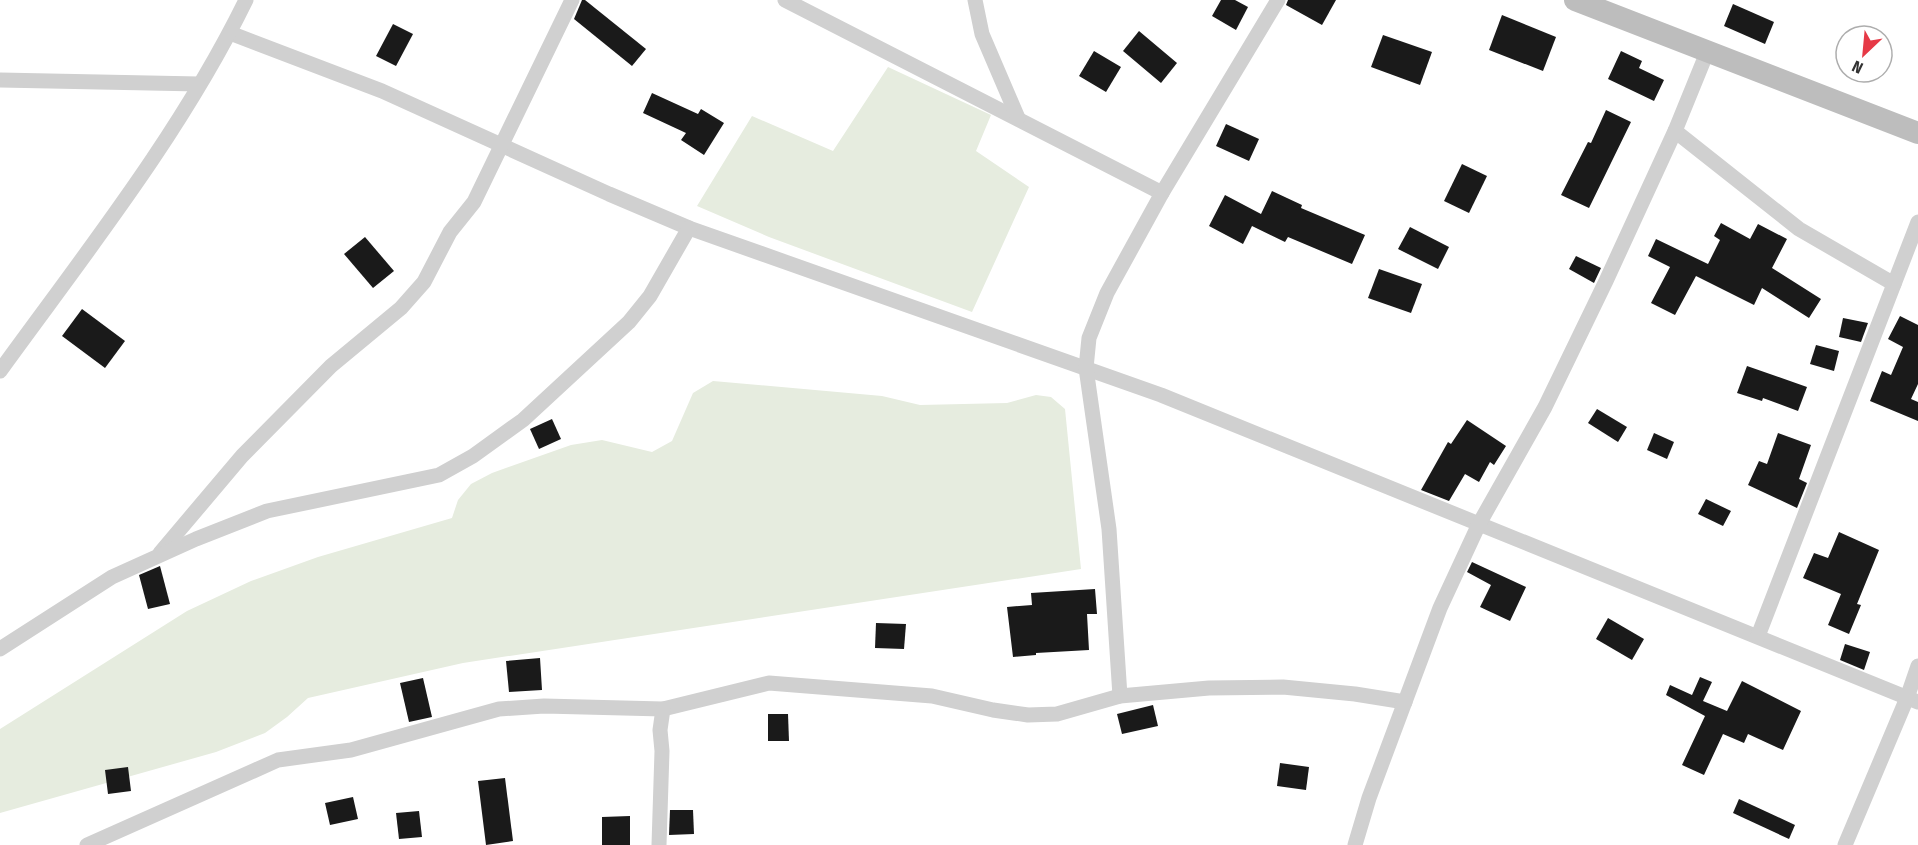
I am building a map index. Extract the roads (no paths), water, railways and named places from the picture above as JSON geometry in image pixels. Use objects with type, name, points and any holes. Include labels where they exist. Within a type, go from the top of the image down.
[{"type":"street","points":[[0,371],[160,149],[230,33],[246,0]]},
{"type":"street","points":[[156,558],[242,456],[331,366],[401,308],[424,282],[450,232],[474,202],[572,0]]},
{"type":"street","points":[[785,0],[1162,193]]},
{"type":"street","points":[[975,0],[982,34],[1018,118]]},
{"type":"street","points":[[1120,696],[1108,529],[1086,368],[1089,338],[1107,293],[1162,193],[1278,0]]},
{"type":"street","points":[[1575,0],[1918,133]]},
{"type":"street","points":[[230,33],[382,91],[500,146],[689,228],[1161,395],[1912,700]]},
{"type":"street","points":[[1355,845],[1440,608],[1479,524],[1545,407],[1675,131],[1708,50]]},
{"type":"street","points":[[0,80],[199,84]]},
{"type":"street","points":[[1675,131],[1799,229],[1894,284]]},
{"type":"street","points":[[1758,636],[1918,222]]},
{"type":"street","points":[[0,649],[112,577],[267,511],[439,475],[473,456],[523,420],[629,322],[650,296],[689,228]]},
{"type":"street","points":[[1845,845],[1912,700],[1918,666]]},
{"type":"street","points":[[87,845],[278,760],[351,750],[499,709],[544,706],[663,709],[769,683],[932,696],[993,710],[1028,715],[1057,714],[1120,696],[1209,688],[1283,687],[1355,694],[1405,702]]},
{"type":"street","points":[[659,845],[662,751],[660,730],[663,709]]}]
